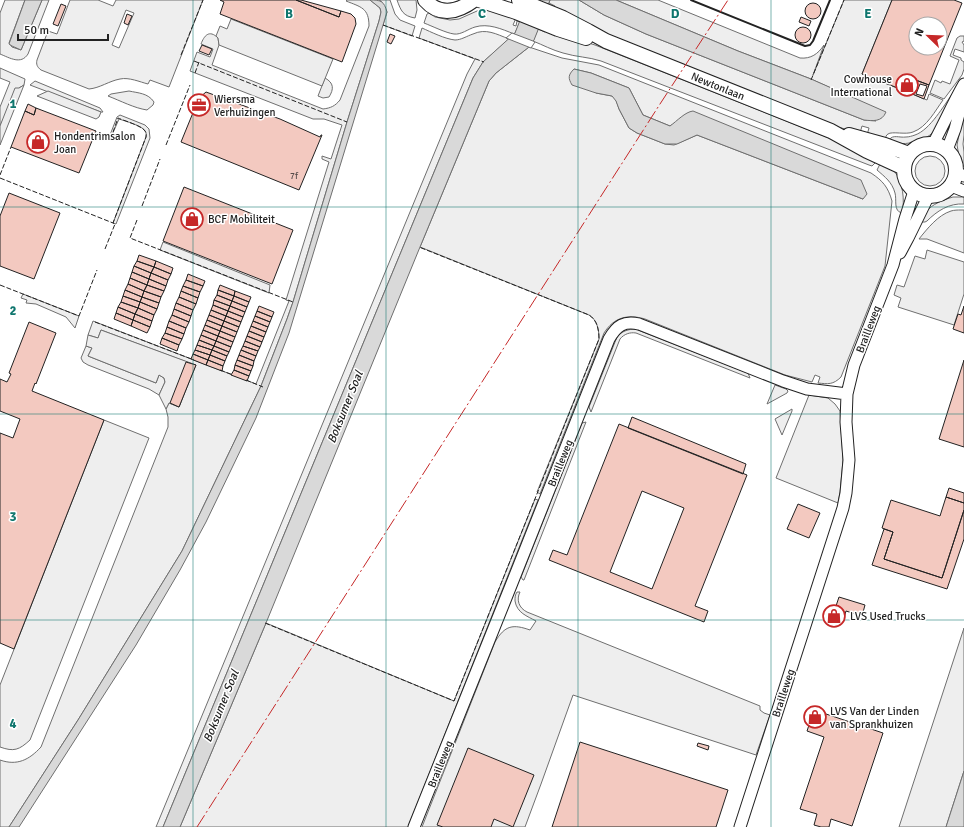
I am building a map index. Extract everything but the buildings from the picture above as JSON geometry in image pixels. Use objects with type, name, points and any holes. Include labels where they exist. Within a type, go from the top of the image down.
[{"type":"street","points":[[425,0],[438,10],[445,11],[451,11],[463,7],[474,0]]},
{"type":"street","name":"Newtonlaan","points":[[479,0],[520,5],[550,19],[588,31],[606,41],[830,131],[867,151],[904,168]]},
{"type":"street","points":[[933,144],[964,84]]},
{"type":"street","points":[[947,150],[955,129],[964,95]]},
{"type":"street","name":"Newtonlaan","points":[[830,131],[872,141],[910,154]]},
{"type":"street","points":[[924,144],[941,146],[947,150],[952,156],[960,174],[955,179],[958,189],[945,192],[938,196],[928,197],[914,191],[908,185],[904,177],[905,160],[916,148],[924,144]]},
{"type":"street","name":"Brailleweg","points":[[740,827],[843,508],[849,460],[846,422],[847,394],[854,365],[892,265],[914,191]]},
{"type":"street","name":"Brailleweg","points":[[892,265],[908,238],[928,197]]},
{"type":"street","name":"Brailleweg","points":[[414,827],[612,332],[627,322],[639,324],[783,381],[807,389],[847,394]]},
{"type":"shaded area","points":[[5,0],[25,0],[9,43],[12,47],[21,50],[42,0],[49,0],[28,54],[19,60],[11,59],[0,54],[0,13]]},
{"type":"shaded area","points":[[70,0],[98,0],[113,6],[116,0],[203,0],[169,87],[150,80],[148,84],[131,79],[123,79],[89,89],[41,70],[38,67],[37,61],[48,31],[57,34]],"holes":[[[126,10],[134,13],[119,48],[112,45]]]},
{"type":"shaded area","points":[[370,0],[380,8],[381,12],[379,21],[293,302],[261,386],[182,551],[78,720],[9,827],[0,827],[0,760],[6,762],[22,761],[41,747],[168,427],[166,409],[169,403],[179,407],[195,365],[101,330],[98,338],[88,335],[93,321],[256,384],[289,301],[286,300],[329,162],[322,159],[322,156],[331,159],[342,125],[324,119],[313,119],[190,71],[197,52],[210,57],[213,49],[201,44],[205,36],[209,34],[215,35],[218,38],[219,45],[212,65],[323,109],[331,107],[340,100],[369,26],[368,15],[366,12],[360,7],[346,1]]},
{"type":"shaded area","points":[[379,0],[390,0],[395,14],[400,20],[415,26],[412,36],[383,25],[387,12]]},
{"type":"shaded area","points":[[397,0],[416,0],[417,10],[415,18],[408,16],[403,12]]},
{"type":"shaded area","points":[[550,0],[579,0],[604,15],[646,34],[864,120],[876,121],[844,94],[811,79],[738,51],[616,0],[658,0],[800,58],[808,58],[814,55],[824,45],[813,75],[844,0],[892,0],[862,74],[927,100],[929,94],[943,100],[927,123],[918,130],[907,133],[890,133],[885,139],[867,135],[869,128],[862,126],[860,133],[834,126],[605,35],[554,9],[555,6],[549,3]]},
{"type":"shaded area","points":[[483,9],[488,9],[516,18],[513,25],[516,26],[517,21],[520,22],[515,33],[514,34],[495,27],[480,26],[462,33],[454,34],[424,23],[427,14],[429,13],[435,17],[450,20],[459,19]]},
{"type":"shaded area","points":[[231,19],[333,59],[322,86],[219,45],[218,38],[216,36],[220,26],[227,29]]},
{"type":"shaded area","points":[[422,28],[443,37],[455,40],[478,32],[491,32],[509,39],[483,62],[473,78],[163,827],[156,827],[467,74],[475,59],[419,38]]},
{"type":"shaded area","points":[[538,29],[545,32],[546,29],[595,45],[854,148],[876,162],[872,166],[869,165],[601,61],[551,49],[533,41]]},
{"type":"shaded area","points":[[964,36],[964,41],[962,42],[964,45],[964,52],[955,49],[953,55],[961,58],[964,62],[964,69],[962,75],[944,99],[930,93],[935,80],[941,83],[942,81],[950,84],[959,60],[950,56],[957,38]]},
{"type":"shaded area","points":[[529,47],[562,58],[599,65],[871,173],[879,179],[887,188],[892,201],[885,266],[841,377],[833,383],[825,384],[818,383],[820,377],[815,375],[812,382],[785,375],[645,319],[633,317],[622,318],[612,323],[604,333],[540,494],[537,492],[599,339],[596,322],[589,315],[420,247],[489,81],[496,73]],"holes":[[[574,69],[591,73],[629,88],[643,115],[670,126],[678,121],[863,199],[697,135],[674,145],[665,144],[637,133],[629,128],[616,100],[612,96],[596,93]]]},
{"type":"shaded area","points":[[0,68],[25,79],[24,85],[19,88],[0,126],[0,107],[10,82],[0,78]]},
{"type":"shaded area","points":[[325,78],[332,84],[332,91],[329,97],[323,98],[318,96]]},
{"type":"shaded area","points":[[35,81],[100,108],[103,112],[30,85]]},
{"type":"shaded area","points":[[24,85],[0,145],[0,126],[15,88],[19,88]]},
{"type":"shaded area","points":[[48,91],[101,112],[99,117],[96,119],[37,96]]},
{"type":"shaded area","points":[[129,91],[149,97],[154,102],[153,105],[147,110],[142,109],[108,96],[111,94]]},
{"type":"shaded area","points":[[953,93],[940,121],[930,135],[909,143],[899,143],[889,140],[892,137],[908,137],[921,132],[936,117]]},
{"type":"shaded area","points":[[964,110],[964,167],[959,156],[957,145]]},
{"type":"shaded area","points":[[120,115],[145,125],[149,129],[150,138],[116,224],[113,223],[146,137],[144,129],[141,127],[119,119],[112,135],[110,135],[117,117]]},
{"type":"shaded area","points":[[930,156],[941,160],[945,171],[941,182],[930,186],[919,182],[915,171],[919,160]]},
{"type":"shaded area","points":[[881,162],[890,167],[897,175],[903,197],[902,213],[896,208],[895,193],[892,186],[877,170]]},
{"type":"shaded area","points":[[953,197],[964,197],[964,204],[948,206],[927,221],[921,222],[926,212],[931,207]]},
{"type":"shaded area","points":[[955,210],[964,210],[964,253],[927,239],[919,239],[933,223],[946,213]]},
{"type":"shaded area","points":[[163,242],[270,285],[269,293],[160,250]]},
{"type":"shaded area","points":[[927,250],[964,262],[964,294],[954,325],[898,307],[901,298],[894,295],[897,285],[904,287],[915,256],[925,259]]},
{"type":"shaded area","points":[[23,294],[79,316],[75,328],[66,317],[36,304],[26,303],[27,300],[21,298]]},
{"type":"shaded area","points":[[633,329],[748,373],[750,378],[636,333],[629,333],[620,339],[591,412],[589,407],[617,337],[628,330]]},
{"type":"shaded area","points":[[101,330],[196,365],[179,407],[169,403],[166,409],[159,395],[165,382],[164,378],[159,375],[156,383],[88,356],[92,348],[86,346],[88,335],[98,338]]},
{"type":"shaded area","points":[[86,346],[92,348],[88,356],[156,383],[159,375],[164,378],[165,382],[159,395],[149,389],[83,362],[81,358]]},
{"type":"shaded area","points":[[775,385],[788,391],[767,404]]},
{"type":"shaded area","points":[[809,395],[828,398],[840,411],[843,460],[838,503],[776,478]]},
{"type":"shaded area","points":[[792,409],[792,411],[782,435],[775,419]]},
{"type":"shaded area","points":[[104,420],[149,438],[30,740],[19,748],[13,750],[5,749],[0,747],[0,685]]},
{"type":"shaded area","points":[[586,422],[523,580],[521,577],[582,423]]},
{"type":"shaded area","points":[[535,499],[538,500],[408,827],[180,827],[266,623],[454,701]]},
{"type":"shaded area","points":[[517,592],[520,592],[518,601],[520,606],[527,612],[760,706],[760,710],[770,715],[756,755],[573,695],[525,827],[422,827],[495,642],[506,629],[510,627],[519,627],[530,630],[536,621],[523,614],[516,605],[515,596]]},
{"type":"shaded area","points":[[964,628],[964,771],[946,827],[899,827]]},
{"type":"water","points":[[25,0],[42,0],[21,50],[9,44]]},
{"type":"water","points":[[370,0],[382,2],[385,5],[387,12],[289,333],[256,418],[206,522],[136,645],[19,827],[9,827],[78,720],[182,551],[261,386],[293,302],[379,21],[381,12],[380,8]]},
{"type":"water","name":"Boksumer Soal","points":[[528,0],[550,0],[534,40],[529,47],[496,73],[489,81],[266,623],[180,827],[163,827],[473,78],[483,62],[515,33]]},
{"type":"water","points":[[579,0],[616,0],[738,51],[811,79],[886,112],[880,119],[874,121],[864,120],[646,34],[604,15]]},
{"type":"water","points":[[574,69],[591,73],[629,88],[643,115],[670,126],[684,115],[693,111],[861,180],[867,194],[863,199],[697,135],[677,144],[665,144],[637,133],[629,128],[612,96],[596,93],[572,85],[569,77]]},
{"type":"water","points":[[964,771],[964,827],[946,827]]},
{"type":"pier","points":[[512,33],[535,42],[531,48],[506,38]]},
{"type":"fence","points":[[181,55],[203,0]]},
{"type":"fence","points":[[811,80],[844,0]]},
{"type":"fence","points":[[383,25],[484,62]]},
{"type":"fence","points":[[194,61],[347,122]]},
{"type":"fence","points":[[195,73],[199,62]]},
{"type":"fence","points":[[166,145],[190,85]]},
{"type":"fence","points":[[105,249],[115,224],[113,223],[146,137],[146,132],[140,127],[118,118],[112,135]]},
{"type":"fence","points":[[0,175],[11,147]]},
{"type":"fence","points":[[142,206],[160,159]]},
{"type":"fence","points":[[0,178],[113,223]]},
{"type":"fence","points":[[137,220],[130,238],[293,302]]},
{"type":"fence","points":[[265,623],[454,701],[599,339],[599,335],[596,322],[589,315],[419,247]]},
{"type":"fence","points":[[0,285],[79,316],[97,270]]},
{"type":"fence","points":[[95,322],[194,360]]},
{"type":"fence","points":[[220,370],[233,375]]},
{"type":"fence","points":[[246,380],[263,387]]},
{"type":"wall","points":[[691,0],[805,46],[810,45],[813,41],[830,0]]},
{"type":"power","points":[[197,827],[728,0]]},
{"type":"place","name":"Cowhouse International","points":[[907,85]]},
{"type":"place","name":"Wiersma Verhuizingen","points":[[199,105]]},
{"type":"place","name":"Hondentrimsalon Joan","points":[[38,142]]},
{"type":"place","name":"BCF Mobiliteit","points":[[192,219]]},
{"type":"place","name":"LVS Used Trucks","points":[[834,616]]},
{"type":"place","name":"LVS Van der Linden van Sprankhuizen","points":[[815,717]]}]
